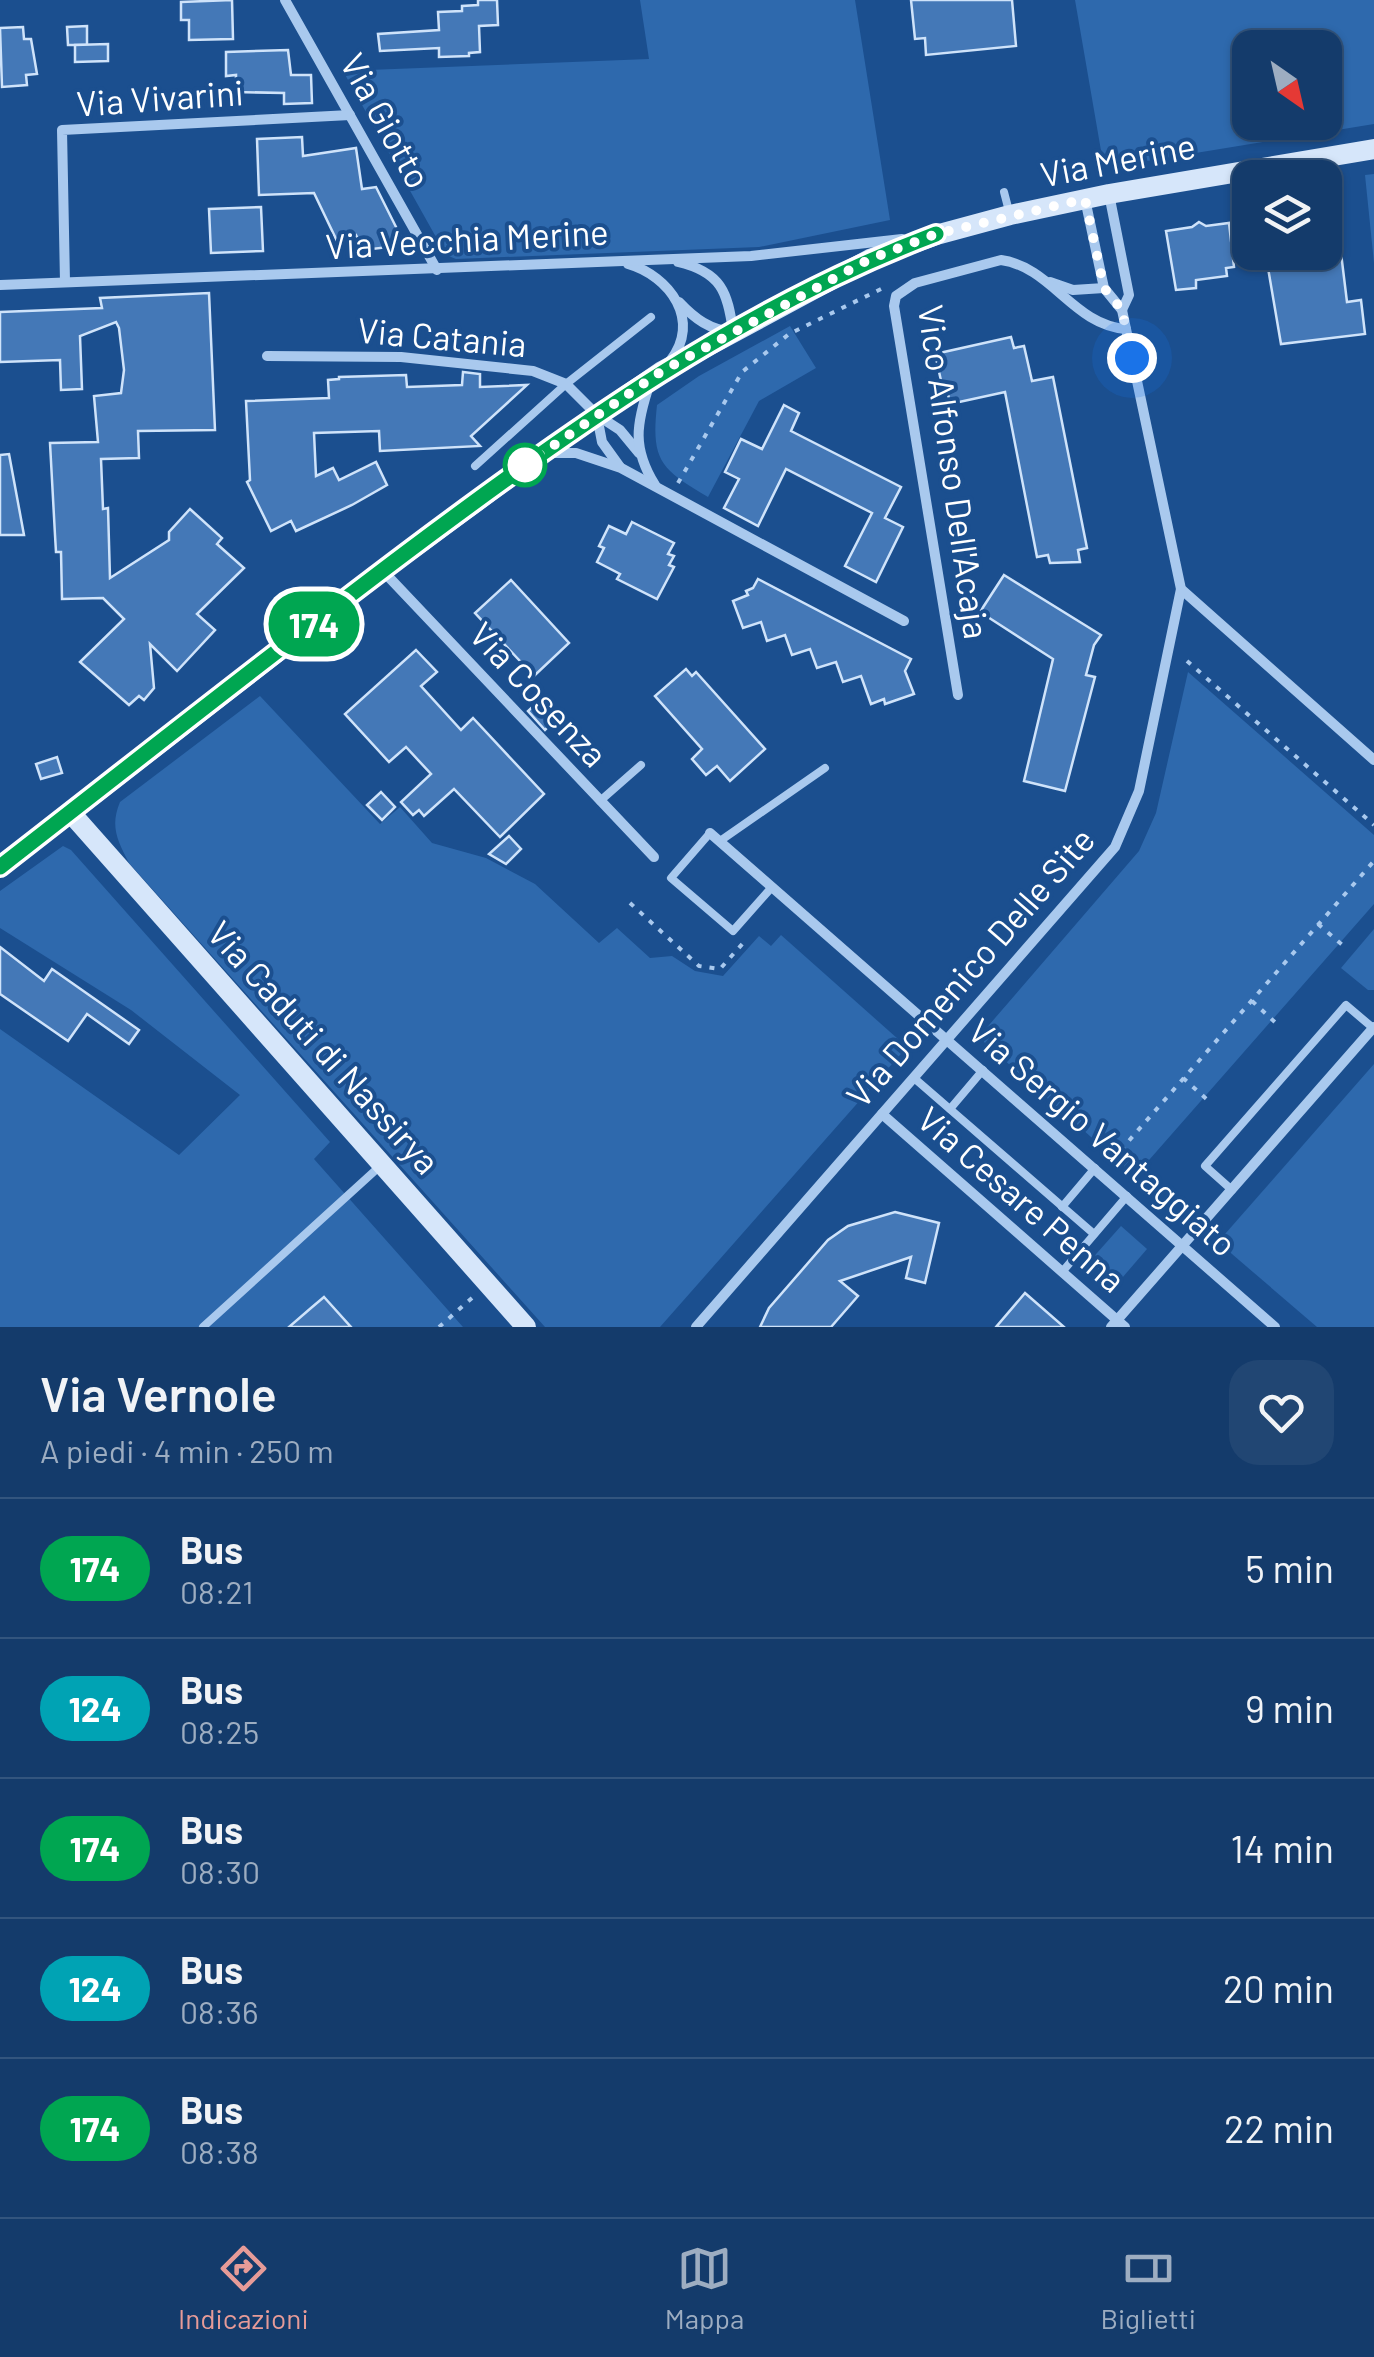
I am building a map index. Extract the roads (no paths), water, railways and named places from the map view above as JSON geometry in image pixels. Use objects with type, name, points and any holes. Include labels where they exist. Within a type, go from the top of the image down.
[{"type":"main road","name":"Via Merine","points":[[0,867],[382,570],[596,415],[657,375],[870,259],[936,234],[1010,215],[1109,194],[1374,149]]},
{"type":"main road","name":"Via Caduti di Nassirya","points":[[70,812],[526,1327]]},
{"type":"street","name":"Via Giotto","points":[[285,0],[437,270]]},
{"type":"street","name":"Via Vivarini","points":[[66,282],[62,130],[350,115]]},
{"type":"street","points":[[1109,194],[1128,295],[1122,310]]},
{"type":"street","points":[[1085,199],[1104,288],[1122,310],[1181,589],[1374,760]]},
{"type":"street","name":"Via Vecchia Merine","points":[[0,286],[751,256],[936,234]]},
{"type":"street","points":[[618,260],[653,273],[692,316],[717,331],[733,332],[729,302],[722,287],[708,274],[663,258]]},
{"type":"street","name":"Vico Alfonso Dell'Acaja","points":[[958,695],[894,306],[896,296],[916,283],[1001,260],[1027,268],[1095,322],[1106,328],[1126,330]]},
{"type":"street","name":"Vico Alfonso Dell'Acaja","points":[[1045,280],[1073,290],[1104,288]]},
{"type":"street","points":[[656,486],[639,453],[639,419],[657,375],[676,354],[681,341],[684,324],[679,302]]},
{"type":"street","name":"Via Catania","points":[[267,356],[400,357],[533,371],[566,384],[596,415],[620,430],[639,453]]},
{"type":"street","points":[[596,415],[602,442],[621,468]]},
{"type":"street","points":[[541,454],[576,453],[621,468],[904,621]]},
{"type":"street","name":"Via Cosenza","points":[[382,570],[654,857]]},
{"type":"street","name":"Via Domenico Delle Site","points":[[696,1327],[1115,848],[1139,791],[1181,589]]},
{"type":"street","name":"Via Sergio Vantaggiato","points":[[710,833],[1275,1327]]},
{"type":"street","points":[[1118,1325],[1373,1028]]},
{"type":"street","name":"Via Cesare Penna","points":[[882,1114],[1118,1325]]},
{"type":"lane","points":[[1004,192],[1010,215]]},
{"type":"lane","points":[[475,466],[566,384],[651,317]]},
{"type":"lane","points":[[600,801],[641,765]]},
{"type":"lane","points":[[720,841],[825,768]]},
{"type":"lane","points":[[710,833],[671,878],[733,932],[772,886]]},
{"type":"lane","points":[[1232,1190],[1206,1166],[1346,1005],[1373,1028]]},
{"type":"lane","points":[[950,1109],[984,1070]]},
{"type":"lane","points":[[914,1078],[1094,1234]]},
{"type":"lane","points":[[203,1327],[382,1164]]},
{"type":"lane","points":[[1062,1207],[1095,1168]]},
{"type":"lane","points":[[1062,1272],[1127,1196]]}]
